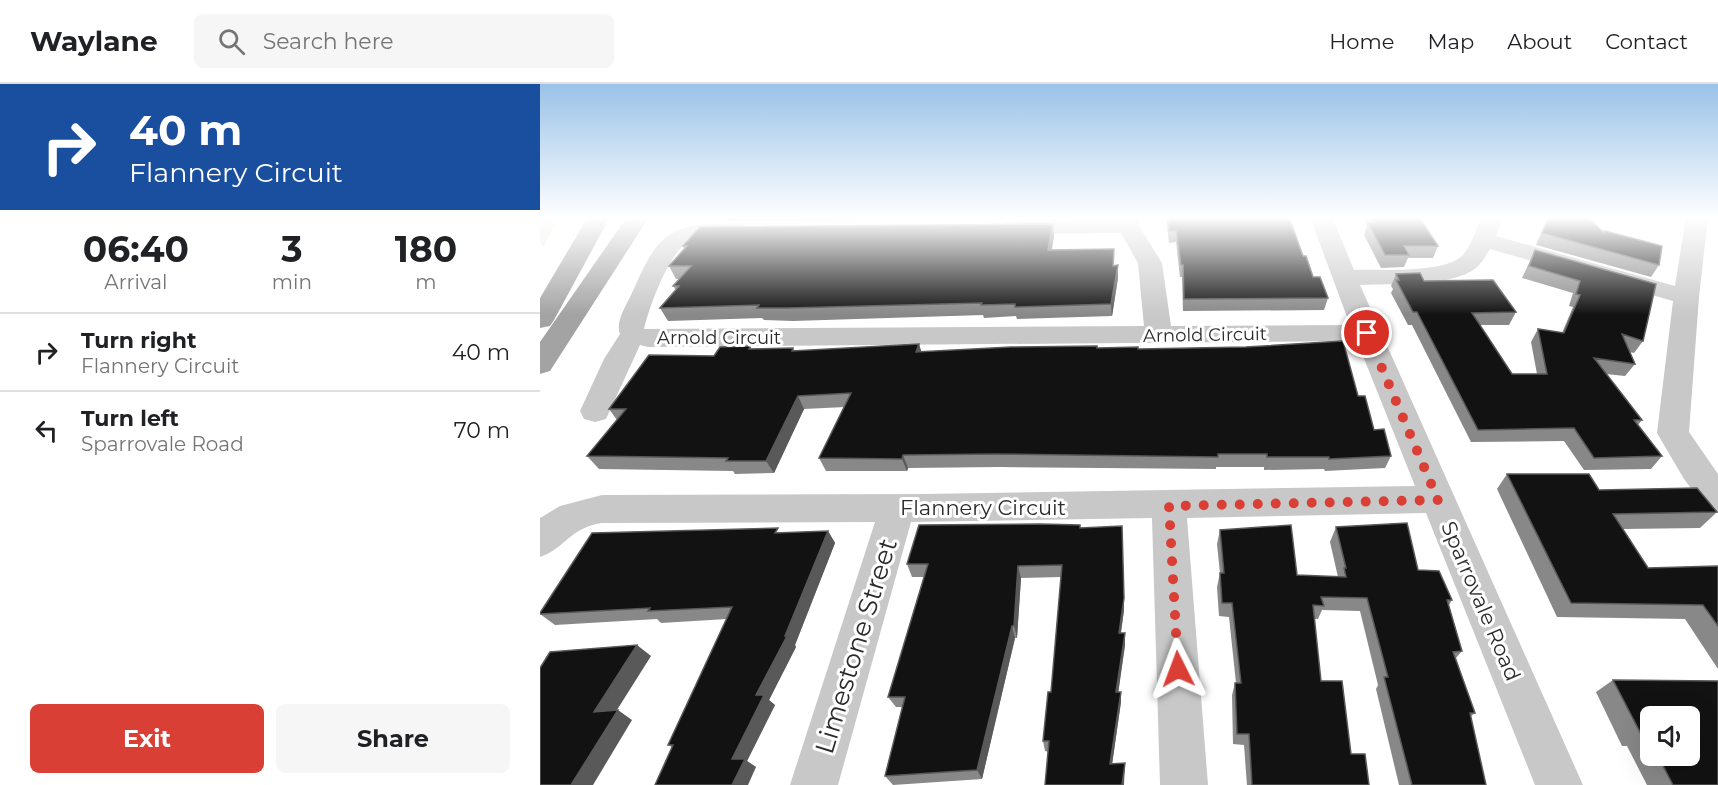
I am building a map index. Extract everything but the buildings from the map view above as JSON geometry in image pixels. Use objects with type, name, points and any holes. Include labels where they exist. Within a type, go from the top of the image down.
[{"type":"main road","points":[[540,320],[581,250]]},
{"type":"main road","points":[[540,364],[616,250]]},
{"type":"street","name":"Arnold Circuit","points":[[666,250],[631,328],[633,334],[648,339],[1367,333]]},
{"type":"street","points":[[1143,250],[1150,263],[1159,336]]},
{"type":"street","name":"Sparrovale Road","points":[[1334,250],[1367,333],[1559,785]]},
{"type":"street","points":[[1346,278],[1447,273],[1470,261],[1478,250]]},
{"type":"street","points":[[1518,250],[1686,297]]},
{"type":"street","points":[[1693,250],[1673,433],[1696,470],[1718,498]]},
{"type":"street","points":[[595,411],[618,359],[633,334]]},
{"type":"street","name":"Flannery Circuit","points":[[540,542],[563,520],[593,509],[800,510],[1438,500]]},
{"type":"street","points":[[1169,506],[1184,785]]},
{"type":"street","name":"Limestone Street","points":[[814,785],[897,508]]},
{"type":"route","points":[[1178,669],[1169,506],[1438,500],[1367,333]]}]
